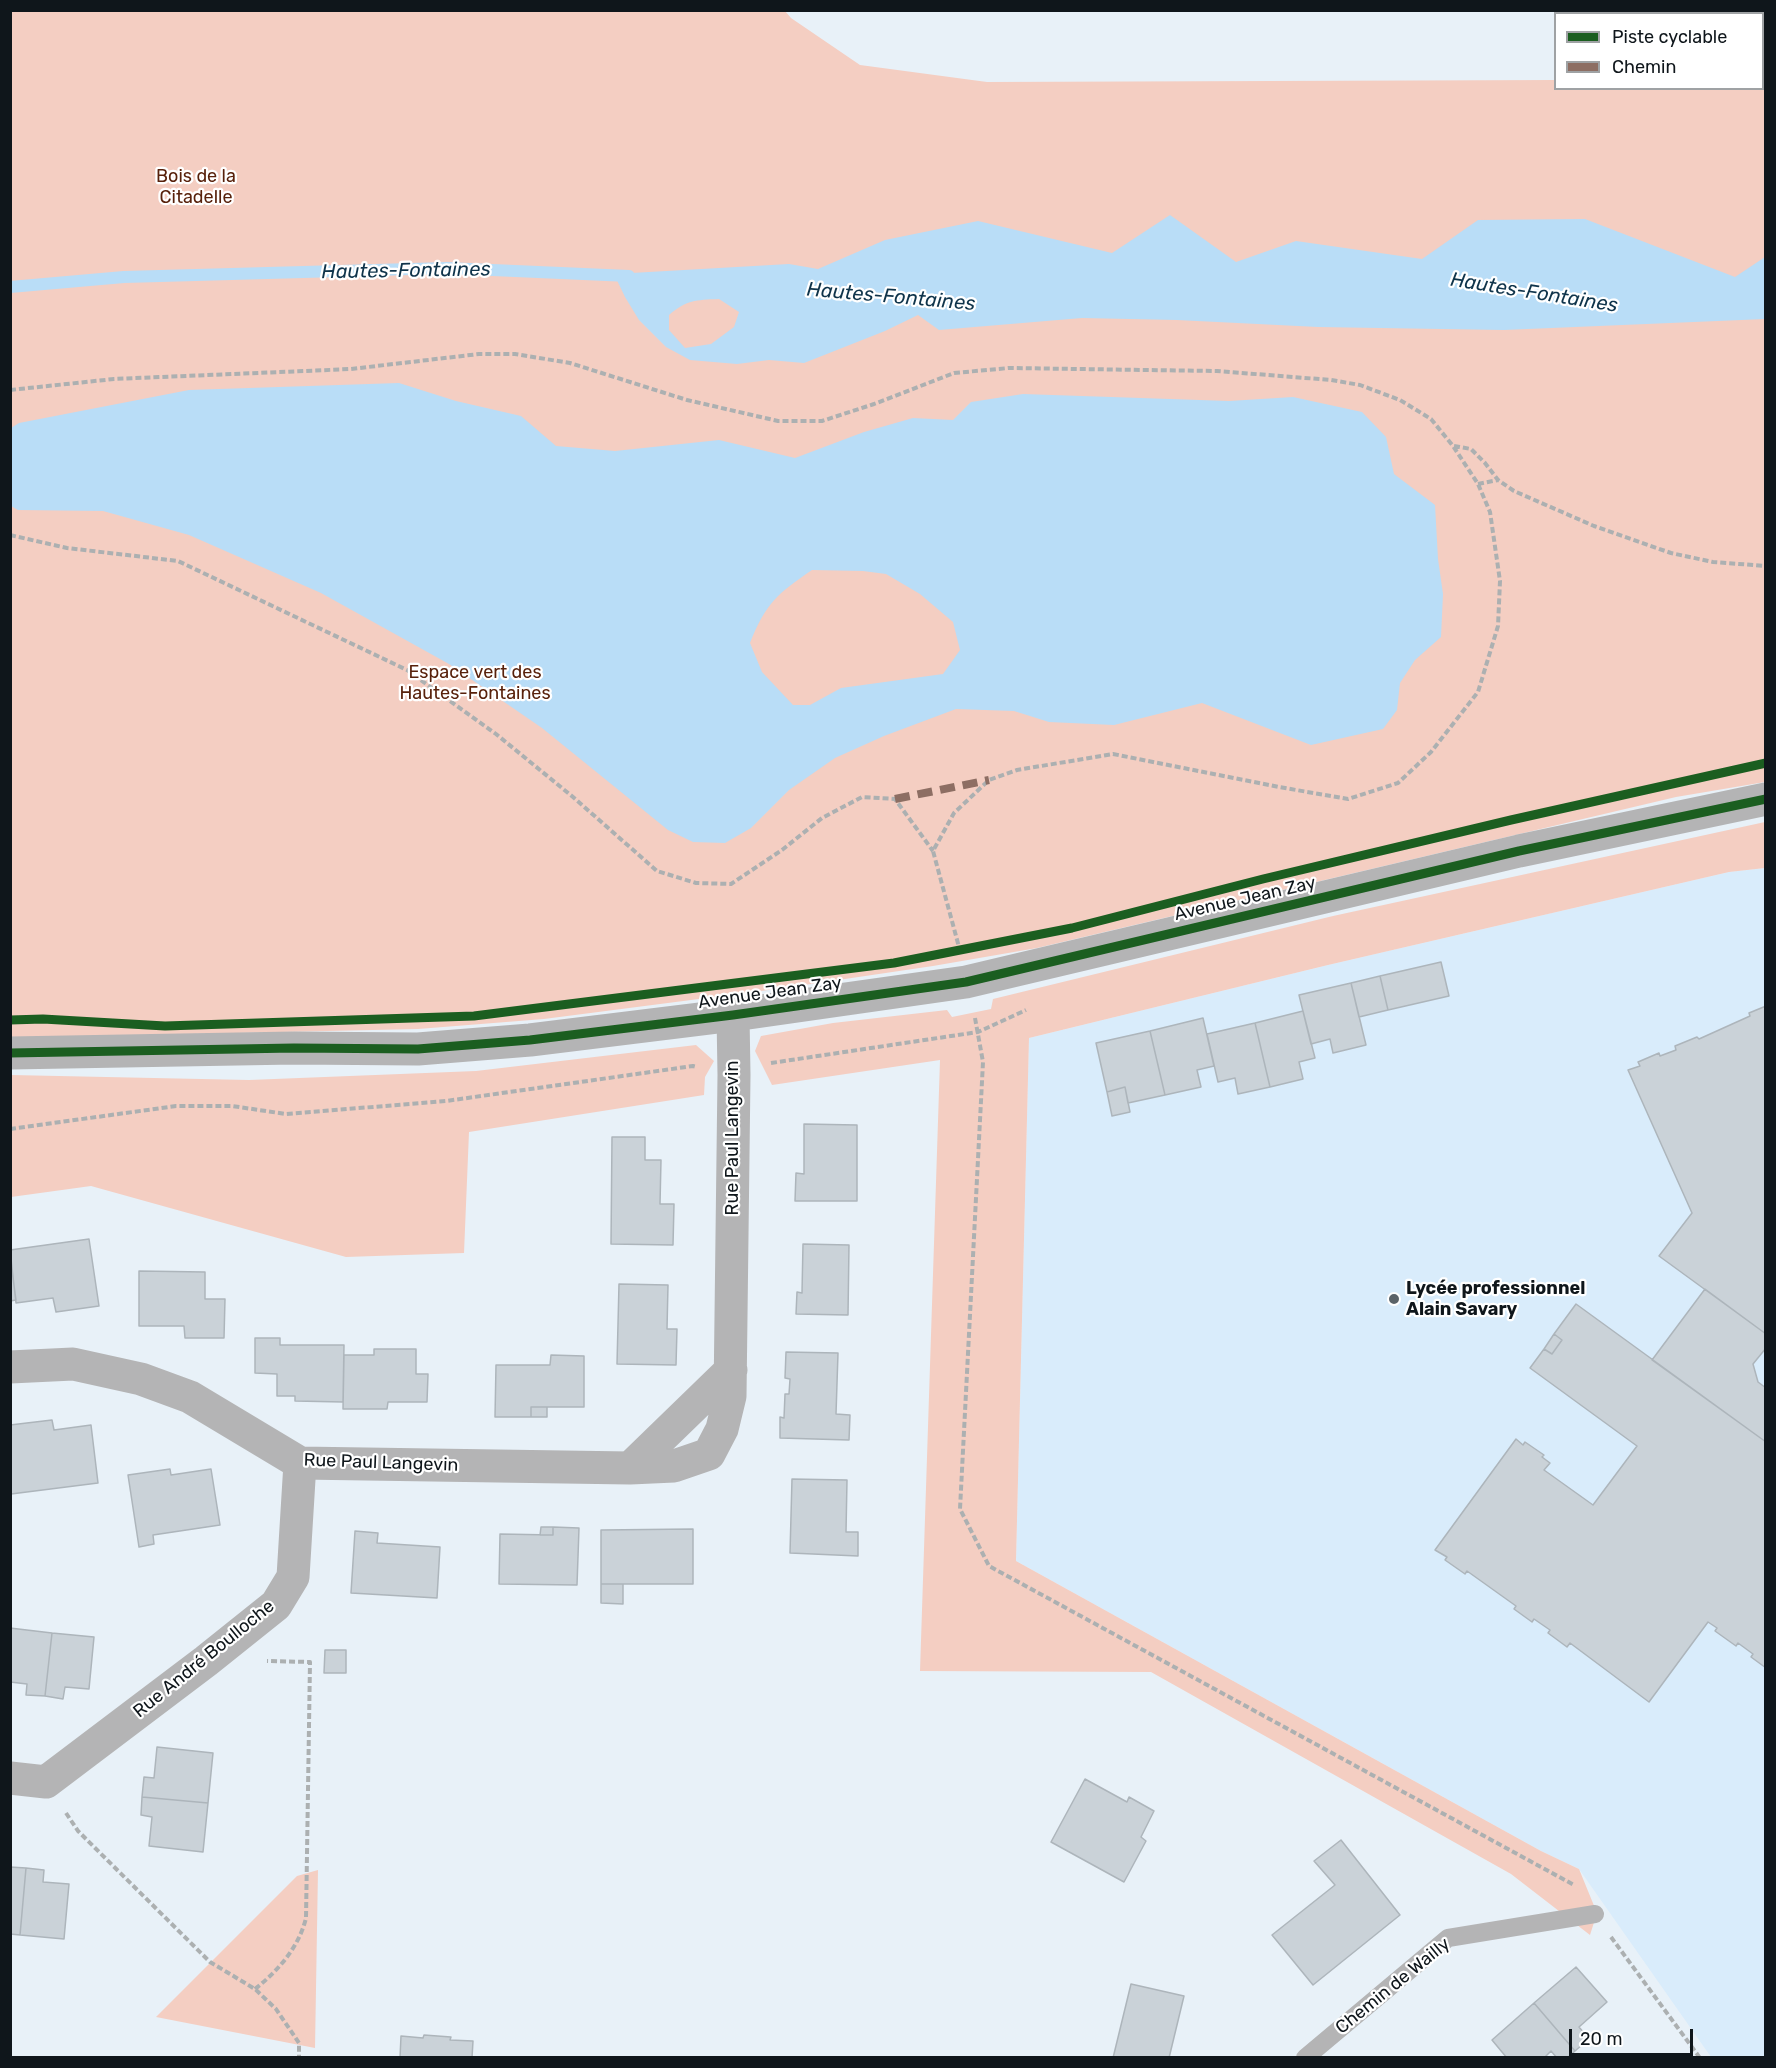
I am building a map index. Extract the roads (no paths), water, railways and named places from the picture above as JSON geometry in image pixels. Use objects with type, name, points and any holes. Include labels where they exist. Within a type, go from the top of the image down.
[{"type":"street","name":"Avenue Jean Zay","points":[[10,1053],[294,1048],[418,1049],[530,1040],[733,1015],[966,982],[1519,851],[1766,799]]},
{"type":"street","name":"Rue Paul Langevin","points":[[10,1367],[73,1364],[141,1379],[190,1397],[300,1463],[630,1468],[674,1466],[709,1454],[722,1430],[730,1396],[733,1015]]},
{"type":"street","points":[[630,1468],[731,1370]]},
{"type":"street","name":"Rue André Boulloche","points":[[10,1778],[46,1782],[276,1605],[293,1577],[300,1463]]},
{"type":"lane","name":"Chemin de Wailly","points":[[1305,2058],[1448,1938],[1594,1914]]},
{"type":"water","points":[[1170,215],[1236,262],[1296,241],[1422,259],[1478,220],[1585,219],[1735,277],[1765,257],[1765,319],[1504,330],[1318,327],[1082,318],[939,330],[918,315],[885,331],[804,363],[769,360],[737,364],[690,360],[666,347],[639,320],[614,274],[789,264],[818,269],[885,240],[978,221],[1112,253]],"holes":[[[719,299],[739,312],[734,327],[711,344],[685,348],[669,330],[669,315],[681,306],[692,302]]]},
{"type":"water","points":[[399,383],[456,401],[521,416],[556,446],[615,451],[719,440],[795,458],[864,432],[913,418],[953,420],[971,402],[1023,394],[1229,401],[1293,397],[1362,412],[1386,437],[1394,474],[1435,505],[1438,559],[1443,594],[1441,637],[1415,660],[1400,683],[1397,710],[1383,729],[1311,745],[1202,703],[1114,725],[1049,722],[1014,711],[956,709],[884,736],[835,758],[789,790],[751,828],[725,843],[693,842],[668,830],[542,728],[449,664],[321,593],[189,535],[103,511],[18,510],[11,506],[11,428],[19,423],[189,390]],"holes":[[[812,570],[886,574],[920,594],[953,622],[960,650],[943,674],[841,688],[810,705],[793,705],[762,672],[750,643],[762,618],[781,593]]]},
{"type":"waterway","name":"Hautes-Fontaines","points":[[10,287],[124,277],[447,268],[629,276]]},
{"type":"place","name":"Lycée professionnel Alain Savary","points":[[1394,1299]]},
{"type":"park label","name":"Bois de la Citadelle","points":[[196,187]]},
{"type":"park label","name":"Espace vert des Hautes-Fontaines","points":[[475,683]]}]
